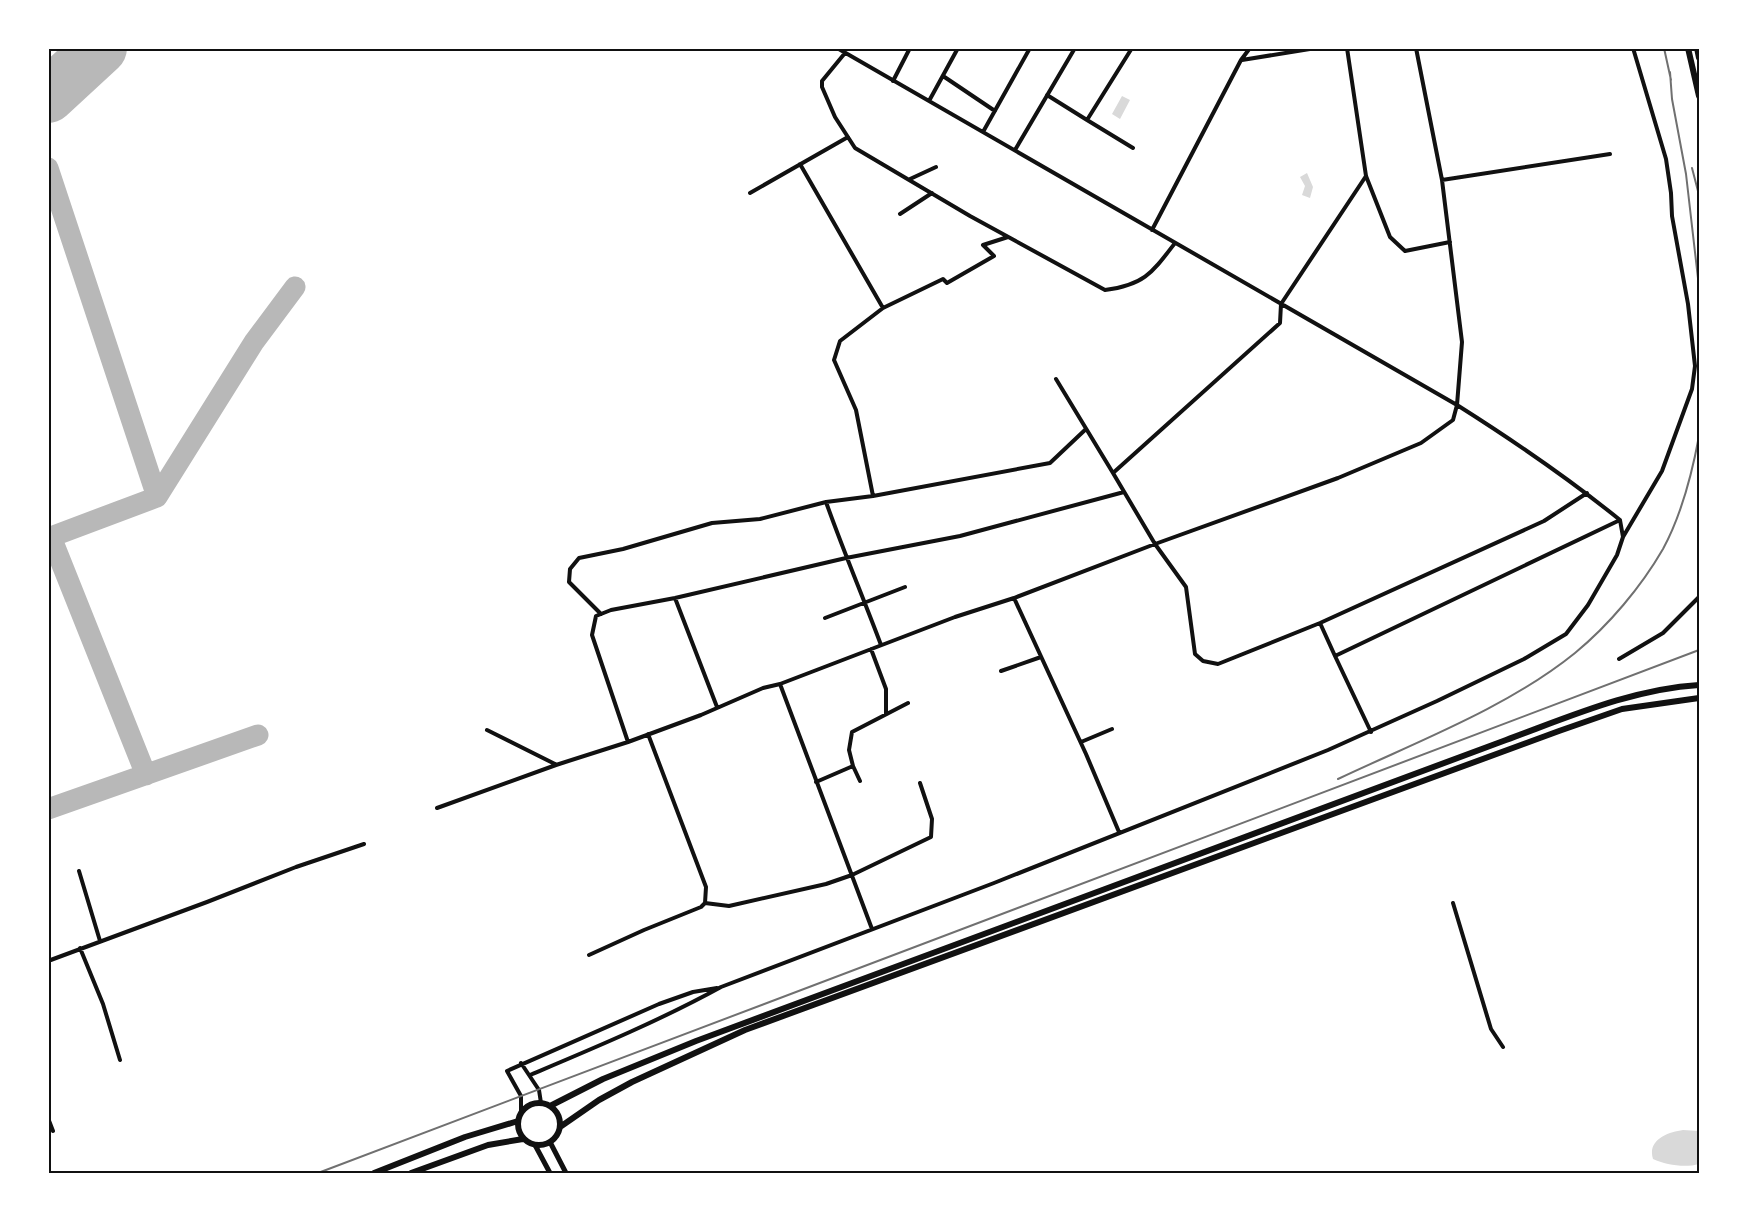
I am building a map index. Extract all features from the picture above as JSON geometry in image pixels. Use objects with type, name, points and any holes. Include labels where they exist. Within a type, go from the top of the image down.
[{"type":"main road","points":[[1688,48],[1699,96]]},
{"type":"main road","points":[[1697,48],[1699,58]]},
{"type":"main road","points":[[550,1106],[603,1079],[696,1041],[1517,736],[1654,690],[1699,685]]},
{"type":"main road","points":[[560,1126],[599,1100],[632,1082],[745,1030],[1559,731],[1622,710],[1699,698]]},
{"type":"main road","points":[[542,1103],[550,1106],[558,1115],[559,1132],[544,1145],[535,1145],[523,1139],[518,1131],[521,1113],[529,1105],[542,1103]]},
{"type":"main road","points":[[374,1173],[465,1137],[518,1121]]},
{"type":"main road","points":[[411,1173],[488,1145],[523,1139]]},
{"type":"street","points":[[837,48],[1457,405],[1512,439],[1587,493],[1620,520],[1623,537]]},
{"type":"street","points":[[893,81],[910,48]]},
{"type":"street","points":[[929,101],[958,48]]},
{"type":"street","points":[[983,132],[1030,48]]},
{"type":"street","points":[[1015,150],[1075,48]]},
{"type":"street","points":[[1087,120],[1132,48]]},
{"type":"street","points":[[1152,230],[1241,60],[1250,48]]},
{"type":"street","points":[[1241,60],[1316,48]]},
{"type":"street","points":[[1347,48],[1366,176],[1390,237],[1405,251],[1450,242]]},
{"type":"street","points":[[437,808],[701,715],[763,688],[780,684],[955,617],[1014,598],[1338,478],[1421,443],[1453,420],[1457,405],[1462,342],[1442,180],[1416,48]]},
{"type":"street","points":[[530,1075],[617,1038],[721,987],[994,883],[1371,732],[1524,659],[1566,634],[1588,604],[1617,555],[1623,537],[1662,471],[1692,389],[1695,366],[1688,304],[1672,216],[1665,159],[1633,48]]},
{"type":"street","points":[[845,53],[822,81],[822,87],[836,117],[855,148],[1008,237],[1105,290],[1126,287],[1152,272],[1175,243]]},
{"type":"street","points":[[943,76],[995,111]]},
{"type":"street","points":[[1047,95],[1133,148]]},
{"type":"street","points":[[750,193],[848,137]]},
{"type":"street","points":[[1442,180],[1610,154]]},
{"type":"street","points":[[800,164],[883,308]]},
{"type":"street","points":[[910,179],[936,167]]},
{"type":"street","points":[[1113,473],[1280,323],[1281,304],[1366,176]]},
{"type":"street","points":[[900,214],[932,192]]},
{"type":"street","points":[[873,496],[856,410],[834,360],[840,341],[883,308],[944,279],[947,283],[994,256],[983,245],[1008,237]]},
{"type":"street","points":[[1056,379],[1155,544],[1186,587],[1192,643],[1195,654],[1203,661],[1218,664],[1320,623],[1544,521],[1587,493]]},
{"type":"street","points":[[601,614],[569,582],[570,569],[579,558],[623,549],[712,523],[760,519],[826,502],[873,496],[1050,463],[1086,429]]},
{"type":"street","points":[[627,742],[592,634],[596,616],[611,610],[675,598],[846,558],[960,536],[1124,492]]},
{"type":"street","points":[[826,502],[881,645]]},
{"type":"street","points":[[1335,656],[1620,520]]},
{"type":"street","points":[[825,618],[905,587]]},
{"type":"street","points":[[1619,659],[1663,633],[1699,597]]},
{"type":"street","points":[[675,598],[717,707]]},
{"type":"street","points":[[1014,598],[1081,742],[1119,832]]},
{"type":"street","points":[[1320,623],[1371,732]]},
{"type":"street","points":[[871,649],[886,689],[886,714]]},
{"type":"street","points":[[1001,671],[1041,657]]},
{"type":"street","points":[[780,684],[872,929]]},
{"type":"street","points":[[860,781],[849,750],[852,732],[908,703]]},
{"type":"street","points":[[1081,742],[1112,729]]},
{"type":"street","points":[[487,730],[555,765]]},
{"type":"street","points":[[589,955],[701,907],[705,903],[706,887],[648,734]]},
{"type":"street","points":[[816,782],[853,766]]},
{"type":"street","points":[[705,903],[729,906],[826,884],[852,875],[932,837],[932,819],[920,783]]},
{"type":"street","points":[[48,961],[296,867],[364,844]]},
{"type":"street","points":[[79,871],[100,941]]},
{"type":"street","points":[[1453,903],[1491,1029],[1503,1047]]},
{"type":"street","points":[[80,948],[103,1004],[120,1060]]},
{"type":"street","points":[[521,1113],[521,1096],[507,1071],[659,1004],[693,992],[721,987]]},
{"type":"street","points":[[521,1063],[539,1090],[542,1103]]},
{"type":"street","points":[[48,1118],[52,1131]]},
{"type":"street","points":[[550,1142],[566,1173]]},
{"type":"street","points":[[535,1145],[550,1173]]},
{"type":"shaded area","points":[[1122,96],[1130,100],[1120,119],[1112,114]]},
{"type":"shaded area","points":[[1307,173],[1313,187],[1310,198],[1302,195],[1305,186],[1300,177]]},
{"type":"shaded area","points":[[1683,1130],[1699,1131],[1699,1164],[1676,1165],[1653,1159],[1653,1147],[1660,1138]]},
{"type":"taxiway","points":[[48,168],[157,497]]},
{"type":"taxiway","points":[[48,538],[157,497],[254,342],[295,287]]},
{"type":"taxiway","points":[[51,537],[146,775]]},
{"type":"taxiway","points":[[48,809],[258,735]]},
{"type":"runway","points":[[48,96],[100,48]]},
{"type":"railway","points":[[1664,48],[1671,80]]},
{"type":"railway","points":[[1670,72],[1672,99],[1686,174],[1699,287]]},
{"type":"railway","points":[[1692,168],[1699,195]]},
{"type":"railway","points":[[1338,779],[1491,707],[1548,673],[1588,642],[1624,605],[1663,549],[1686,494],[1699,436]]},
{"type":"railway","points":[[318,1173],[1699,650]]}]
